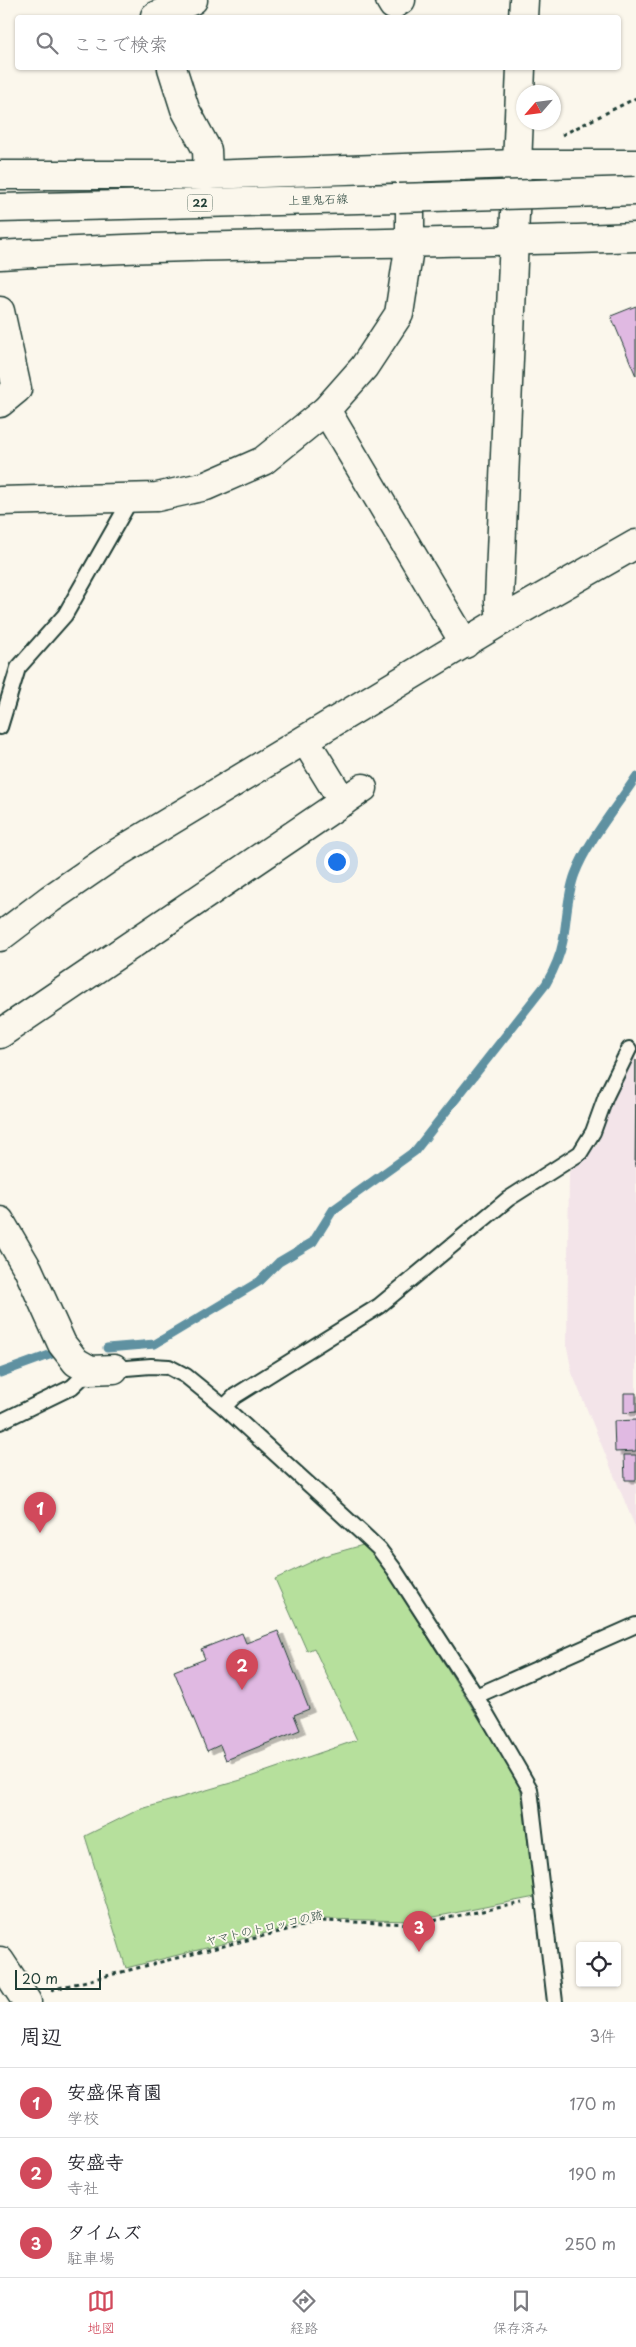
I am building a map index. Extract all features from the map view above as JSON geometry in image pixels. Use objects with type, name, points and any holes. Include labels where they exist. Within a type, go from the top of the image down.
[{"type":"street","points":[[157,15],[193,0]]},
{"type":"street","points":[[390,0],[393,4],[401,0]]},
{"type":"street","points":[[523,15],[524,0]]},
{"type":"street","points":[[173,70],[185,109],[207,150],[208,175]]},
{"type":"street","points":[[501,621],[499,601],[522,70]]},
{"type":"street","points":[[0,175],[208,175],[518,164],[636,164]]},
{"type":"street","points":[[0,501],[131,499],[157,497],[206,486],[263,461],[326,410],[364,367],[399,314],[410,242],[410,168]]},
{"type":"street","name":"上里鬼石線","points":[[0,208],[636,191]]},
{"type":"street","points":[[0,255],[90,250],[636,237]]},
{"type":"street","points":[[0,311],[17,389],[0,403]]},
{"type":"street","points":[[326,410],[465,644]]},
{"type":"street","points":[[0,937],[50,899],[114,856],[501,621],[636,544]]},
{"type":"street","points":[[0,1034],[353,795],[305,740]]},
{"type":"street","points":[[0,1221],[28,1269],[62,1344],[76,1362],[102,1370]]},
{"type":"street","points":[[0,1961],[25,2000]]},
{"type":"lane","points":[[0,727],[18,668],[64,615],[131,499]]},
{"type":"lane","points":[[224,1407],[235,1396],[379,1306],[508,1199],[580,1152],[593,1132],[606,1096],[629,1049]]},
{"type":"lane","points":[[0,1422],[72,1387],[102,1370],[151,1366],[169,1367],[186,1376],[224,1407],[379,1549],[476,1696],[530,1789],[555,2002]]},
{"type":"lane","points":[[476,1696],[636,1625]]},
{"type":"path","points":[[519,136],[563,135],[636,98]]},
{"type":"path","name":"ヤマトのトロッコの跡","points":[[25,2000],[322,1921],[417,1924],[542,1899]]},
{"type":"shaded area","points":[[636,1057],[636,1529],[572,1373],[567,1347],[569,1172],[586,1158],[598,1143],[618,1084],[631,1060]]},
{"type":"green space","points":[[363,1545],[381,1563],[520,1784],[535,1897],[414,1921],[322,1919],[126,1968],[85,1836],[138,1810],[241,1780],[357,1740],[314,1648],[307,1651],[275,1579],[324,1556]]},
{"type":"building","points":[[636,306],[636,376],[611,316]]},
{"type":"building","points":[[636,1060],[636,1167],[635,1167]]},
{"type":"building","points":[[624,1393],[636,1393],[636,1412],[624,1413]]},
{"type":"building","points":[[636,1420],[636,1451],[615,1452],[614,1421]]},
{"type":"building","points":[[624,1455],[636,1455],[636,1480],[625,1480]]},
{"type":"building","points":[[278,1631],[309,1709],[294,1715],[300,1730],[226,1760],[220,1745],[207,1751],[174,1671],[205,1659],[201,1649],[242,1633],[246,1643]]},
{"type":"waterway","points":[[107,1348],[155,1344],[260,1281],[279,1262],[313,1242],[333,1210],[415,1151],[546,984],[560,952],[570,890],[580,862],[636,777]]},
{"type":"waterway","points":[[0,1373],[52,1354]]},
{"type":"place","name":"安盛保育園","points":[[40,1533]]},
{"type":"place","name":"安盛寺","points":[[242,1690]]},
{"type":"place","name":"タイムズ","points":[[419,1952]]}]
